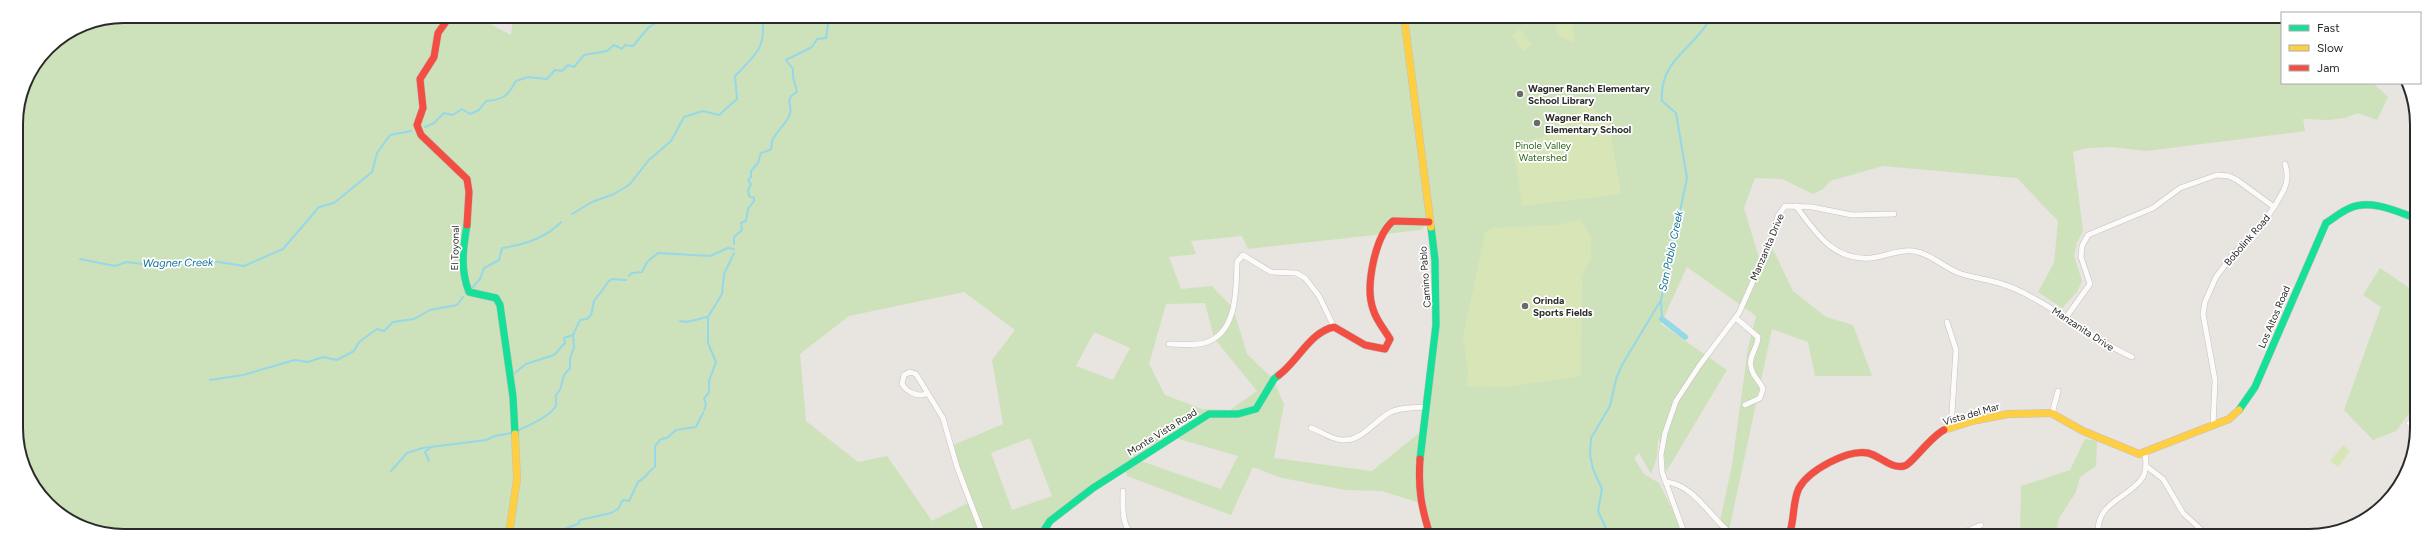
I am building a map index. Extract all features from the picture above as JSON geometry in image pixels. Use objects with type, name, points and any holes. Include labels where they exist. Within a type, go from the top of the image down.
[{"type":"street","name":"El Toyonal","points":[[445,23],[438,33],[434,57],[420,79],[423,108],[417,125],[421,135],[467,179],[469,195],[463,251],[466,286],[469,292],[496,298],[500,305],[513,397],[517,479],[510,529]]},
{"type":"street","name":"Camino Pablo","points":[[1405,23],[1438,298],[1436,326],[1425,407],[1418,486],[1420,503],[1428,529]]},
{"type":"street","points":[[2274,207],[2287,185],[2288,176],[2285,164]]},
{"type":"street","name":"Bobolink Road","points":[[2067,316],[2090,284],[2082,257],[2082,246],[2088,235],[2153,208],[2180,188],[2217,175],[2229,176],[2237,180],[2274,207],[2260,228],[2235,252],[2216,277],[2205,302],[2203,314],[2215,380],[2213,426]]},
{"type":"street","name":"Los Altos Road","points":[[2145,453],[2229,419],[2243,406],[2254,387],[2326,223],[2351,207],[2368,205],[2388,208],[2410,216]]},
{"type":"street","name":"Manzanita Drive","points":[[1683,529],[1662,472],[1661,455],[1665,432],[1676,401],[1698,366],[1736,318],[1770,243],[1778,216],[1785,206],[1796,206],[1818,235],[1832,248],[1847,257],[1871,258],[1897,252],[1912,251],[1935,259],[1959,273],[1993,281],[2032,296],[2067,316],[2117,351],[2132,357]]},
{"type":"street","points":[[1796,206],[1852,214],[1894,214]]},
{"type":"street","points":[[1169,344],[1204,343],[1220,334],[1232,315],[1235,300],[1237,262],[1239,258],[1243,256],[1271,272],[1296,273],[1305,278],[1319,296],[1334,327],[1379,350],[1386,347],[1390,339],[1373,309],[1370,296],[1371,278],[1383,233],[1388,225],[1393,221],[1400,219],[1414,223],[1430,222]]},
{"type":"street","points":[[1736,318],[1758,337],[1750,365],[1762,387],[1763,393],[1754,402],[1745,405]]},
{"type":"street","points":[[1947,322],[1956,350],[1951,428]]},
{"type":"street","name":"Monte Vista Road","points":[[1045,529],[1050,521],[1093,488],[1209,414],[1238,414],[1256,409],[1274,379],[1291,366],[1316,335],[1324,329],[1334,327]]},
{"type":"street","points":[[926,394],[916,394],[906,390],[902,384],[904,375],[910,372],[916,374],[924,385],[926,394],[943,418],[957,467],[981,529]]},
{"type":"street","points":[[2052,414],[2058,391]]},
{"type":"street","points":[[1310,428],[1335,438],[1354,439],[1388,413],[1397,409],[1425,407]]},
{"type":"street","name":"Vista del Mar","points":[[1790,529],[1799,488],[1806,477],[1815,470],[1843,457],[1866,452],[1897,466],[1905,467],[1909,465],[1933,437],[1951,428],[2011,413],[2036,410],[2052,414],[2075,427],[2139,454],[2145,453]]},
{"type":"street","points":[[2097,529],[2097,525],[2104,510],[2142,477],[2146,466],[2145,453]]},
{"type":"street","points":[[2146,466],[2162,478],[2183,513],[2200,529]]},
{"type":"street","points":[[1666,482],[1677,484],[1691,494],[1727,529]]},
{"type":"street","points":[[1123,492],[1123,515],[1127,529]]},
{"type":"street","points":[[1972,529],[1980,525]]},
{"type":"green space","name":"Pinole Valley Watershed","points":[[118,23],[488,23],[511,35],[512,23],[2281,23],[2281,84],[2374,84],[2388,97],[2377,120],[2358,113],[2345,118],[2328,120],[2303,119],[2305,131],[2146,151],[2112,147],[2087,148],[2073,152],[2083,231],[2077,243],[2074,256],[2082,281],[2077,292],[2062,308],[2038,292],[2054,263],[2058,221],[2017,178],[1883,166],[1830,181],[1823,189],[1813,194],[1782,179],[1755,178],[1744,208],[1760,261],[1770,243],[1793,291],[1826,317],[1853,325],[1872,376],[1815,376],[1808,342],[1772,329],[1729,529],[1718,529],[1732,465],[1748,348],[1756,316],[1687,267],[1661,324],[1727,370],[1666,472],[1664,454],[1658,438],[1657,457],[1651,474],[1639,453],[1634,458],[1644,474],[1659,483],[1682,529],[1428,529],[1420,503],[1382,491],[1345,490],[1282,478],[1253,467],[1231,515],[1127,476],[1125,468],[1050,521],[1045,529],[124,529],[104,527],[79,519],[63,508],[44,489],[31,467],[26,454],[23,434],[23,118],[26,98],[31,85],[48,57],[68,40],[98,26]],"holes":[[[1429,222],[1436,325],[1423,430],[1372,471],[1274,458],[1284,404],[1273,379],[1247,354],[1233,308],[1212,286],[1181,289],[1169,257],[1196,254],[1191,241],[1242,236],[1248,249],[1421,230]],[[964,292],[1015,330],[992,360],[1003,424],[951,446],[970,502],[932,521],[887,456],[858,462],[806,421],[800,354],[849,316]],[[1205,303],[1214,338],[1257,391],[1230,410],[1202,409],[1165,395],[1149,364],[1166,304]],[[1094,332],[1130,348],[1113,380],[1076,366]],[[1172,437],[1238,456],[1221,489],[1138,460]],[[1030,438],[1052,496],[1012,510],[991,453]]]},
{"type":"green space","points":[[1573,24],[1574,42],[1562,37],[1557,32],[1555,25]]},
{"type":"green space","points":[[1520,29],[1532,45],[1523,51],[1512,36]]},
{"type":"green space","name":"Pinole Valley Watershed","points":[[1582,106],[1593,108],[1609,123],[1621,194],[1522,206],[1513,146],[1548,135],[1554,123],[1574,117]]},
{"type":"green space","name":"Orinda Sports Fields","points":[[1580,220],[1591,236],[1591,258],[1582,276],[1581,375],[1505,387],[1466,386],[1468,371],[1463,337],[1485,233],[1492,228],[1558,225]]},
{"type":"green space","points":[[2380,268],[2410,289],[2410,413],[2396,431],[2373,440],[2344,410],[2381,307],[2363,295]]},
{"type":"green space","points":[[2085,439],[2097,441],[2096,466],[2080,477],[2076,492],[2059,518],[2057,529],[2020,529],[2021,486],[2070,470]]},
{"type":"green space","points":[[2343,445],[2350,451],[2338,467],[2330,461]]},
{"type":"waterway","name":"Wagner Creek","points":[[425,127],[434,123],[444,113],[453,115],[462,109],[470,114],[479,110],[486,101],[497,100],[507,94],[516,81],[528,77],[547,79],[555,70],[562,71],[568,65],[574,67],[584,55],[607,51],[614,45],[622,49],[625,45],[633,46],[649,27],[656,23]]},
{"type":"waterway","points":[[572,214],[592,202],[614,194],[629,185],[649,160],[671,141],[684,117],[703,111],[719,115],[737,99],[735,76],[758,50],[763,36],[763,23]]},
{"type":"waterway","points":[[734,244],[734,237],[742,230],[741,223],[746,221],[748,209],[754,201],[754,198],[749,196],[748,190],[751,184],[748,180],[751,177],[751,171],[758,163],[761,153],[771,149],[772,141],[790,113],[791,108],[789,102],[791,96],[797,92],[793,77],[793,69],[786,60],[812,47],[817,39],[826,38],[828,23]]},
{"type":"waterway","name":"San Pablo Creek","points":[[1606,529],[1598,511],[1602,489],[1593,469],[1590,455],[1591,438],[1610,406],[1616,379],[1622,365],[1661,300],[1687,178],[1676,113],[1662,101],[1663,87],[1666,75],[1672,64],[1696,38],[1707,23]]},
{"type":"waterway","name":"Wagner Creek","points":[[80,259],[115,266],[127,262],[151,265],[174,261],[212,261],[244,266],[283,249],[319,207],[334,203],[372,172],[377,153],[390,135],[411,131]]},
{"type":"waterway","points":[[473,287],[480,279],[484,268],[499,260],[502,248],[534,240],[555,228],[561,222]]},
{"type":"waterway","points":[[629,276],[632,273],[642,272],[647,262],[658,253],[710,256],[728,248],[734,249]]},
{"type":"waterway","points":[[704,410],[706,405],[704,399],[709,392],[709,381],[716,362],[708,343],[708,317],[722,294],[724,274],[734,253]]},
{"type":"waterway","points":[[519,430],[540,420],[554,409],[556,404],[556,395],[560,390],[564,375],[570,368],[570,359],[574,347],[573,335],[580,320],[587,319],[591,315],[594,301],[609,281],[612,279],[626,280]]},
{"type":"waterway","points":[[210,380],[243,375],[295,360],[308,362],[323,357],[337,360],[354,351],[359,342],[377,329],[384,331],[393,322],[414,319],[430,310],[457,305],[463,297]]},
{"type":"waterway","points":[[1661,301],[1662,319]]},
{"type":"waterway","points":[[680,321],[684,322],[708,317]]},
{"type":"waterway","points":[[1662,319],[1685,337]]},
{"type":"waterway","points":[[515,373],[526,364],[554,355],[565,343],[564,338],[573,335]]},
{"type":"waterway","points":[[564,529],[578,524],[580,520],[611,513],[618,509],[623,500],[629,501],[638,482],[655,467],[655,446],[661,439],[667,438],[676,430],[696,427],[703,413]]},
{"type":"waterway","points":[[391,471],[407,453],[423,448],[486,440],[495,436],[511,433]]},
{"type":"waterway","points":[[429,461],[425,452],[430,448]]},
{"type":"traffic: fast","points":[[2239,410],[2255,387],[2326,223],[2347,209],[2366,205],[2383,207],[2410,216]]},
{"type":"traffic: fast","points":[[467,225],[463,267],[469,292],[496,298],[500,305],[513,397],[515,434]]},
{"type":"traffic: fast","points":[[1420,459],[1436,325],[1435,260],[1431,227]]},
{"type":"traffic: fast","points":[[1045,529],[1050,521],[1093,488],[1209,414],[1238,414],[1256,409],[1274,379],[1279,375]]},
{"type":"traffic: slow","points":[[1405,23],[1431,227]]},
{"type":"traffic: slow","points":[[1944,430],[1972,421],[2008,414],[2051,413],[2083,431],[2139,454],[2229,419],[2239,410]]},
{"type":"traffic: slow","points":[[510,529],[517,479],[515,434]]},
{"type":"traffic: jam","points":[[445,23],[438,33],[434,57],[420,79],[423,108],[417,125],[421,135],[467,179],[469,192],[467,225]]},
{"type":"traffic: jam","points":[[1279,375],[1311,341],[1326,330],[1334,327],[1365,345],[1385,349],[1390,339],[1376,317],[1371,300],[1370,288],[1373,262],[1381,238],[1393,221],[1429,222]]},
{"type":"traffic: jam","points":[[1791,529],[1795,499],[1799,488],[1811,474],[1820,468],[1830,462],[1850,454],[1860,453],[1868,453],[1895,466],[1904,466],[1911,461],[1933,438],[1944,430]]},
{"type":"traffic: jam","points":[[1420,459],[1419,479],[1421,497],[1428,529]]},
{"type":"place","name":"Wagner Ranch Elementary School Library","points":[[1520,94]]},
{"type":"place","name":"Wagner Ranch Elementary School","points":[[1537,123]]},
{"type":"place","name":"Orinda Sports Fields","points":[[1525,306]]}]
